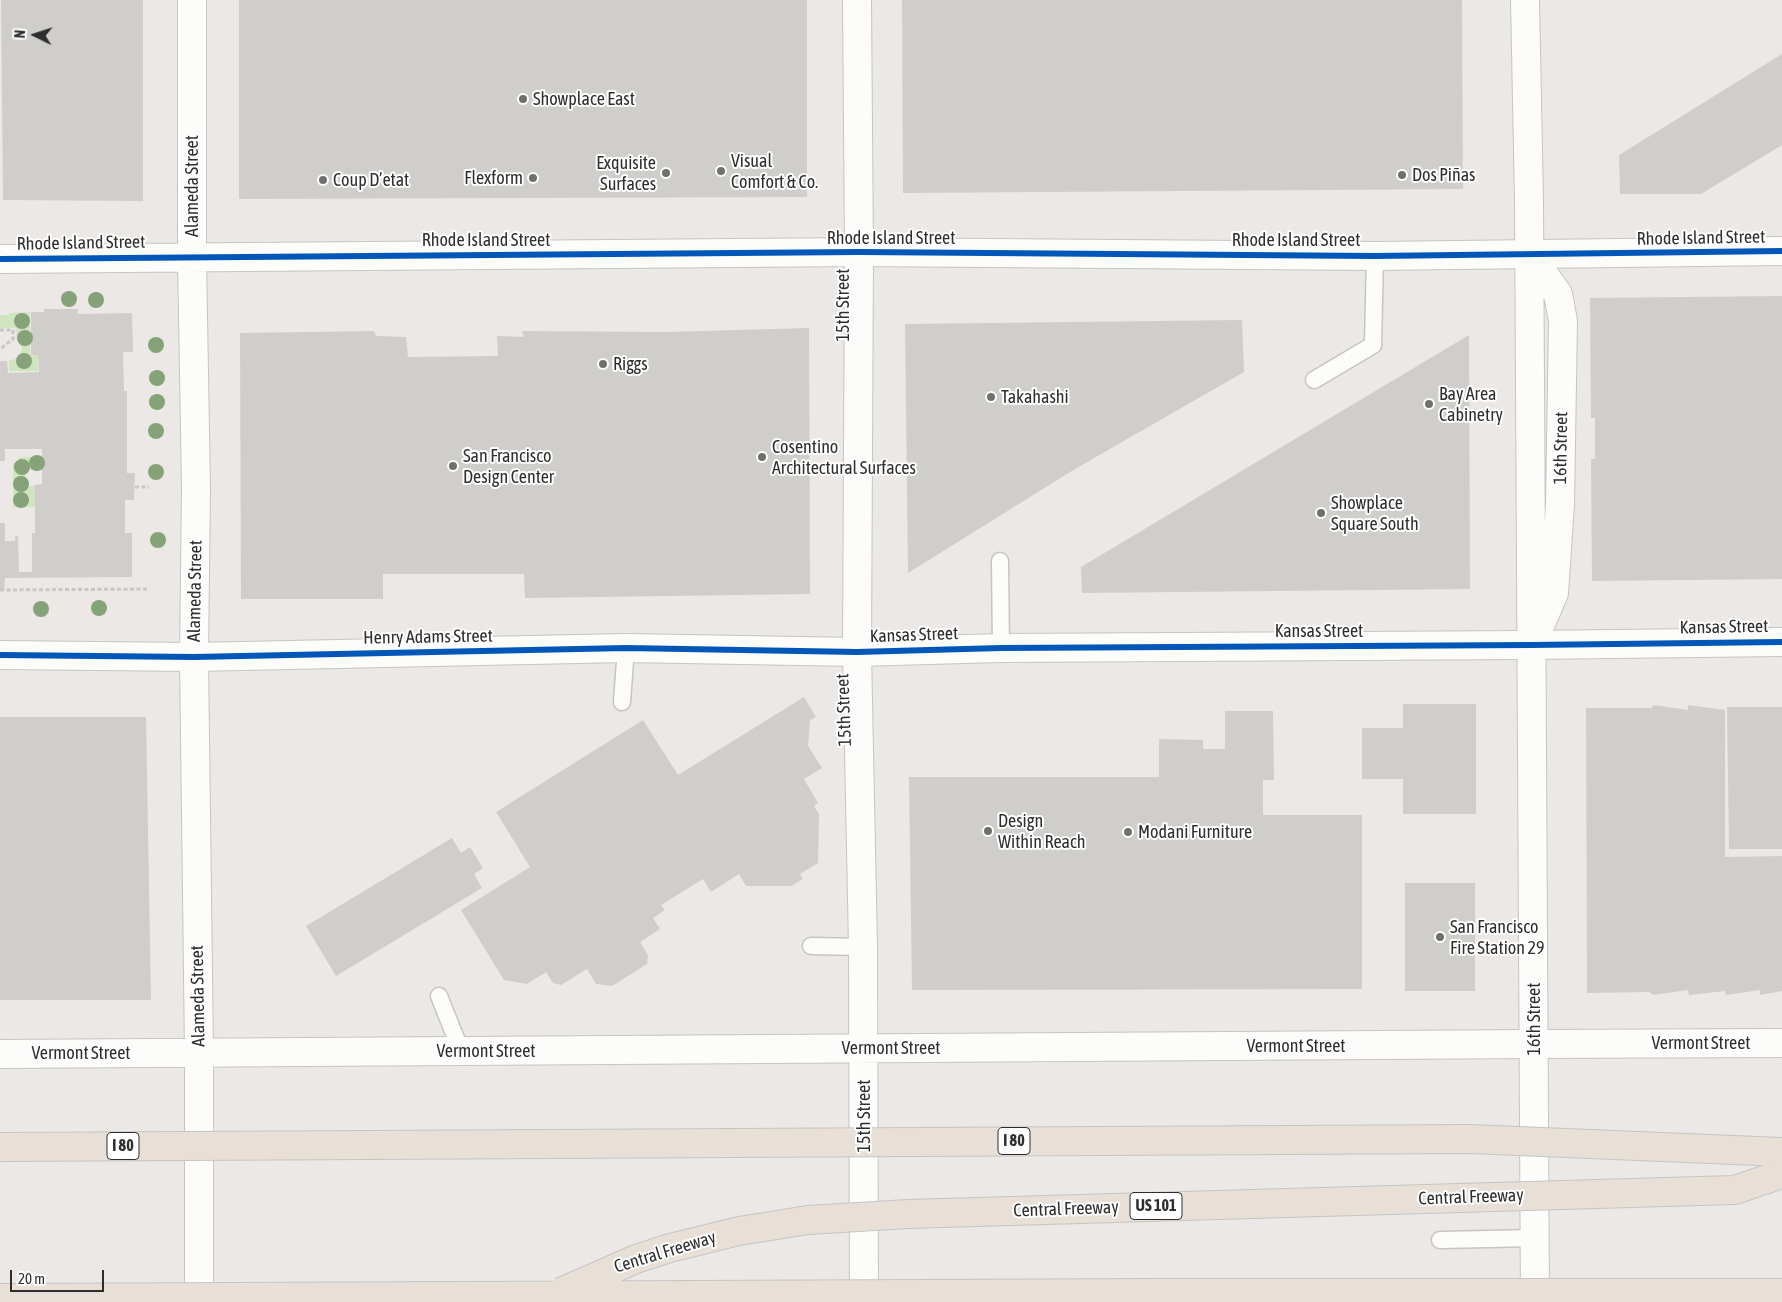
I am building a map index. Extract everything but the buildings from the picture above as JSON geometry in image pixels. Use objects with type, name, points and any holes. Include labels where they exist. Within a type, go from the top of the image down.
[{"type":"highway","name":"I 80","points":[[0,1147],[1394,1139],[1517,1140],[1782,1152]]},
{"type":"highway","name":"Central Freeway","points":[[541,1302],[604,1272],[670,1248],[739,1230],[808,1220],[908,1214],[1735,1190],[1782,1174]]},
{"type":"highway","points":[[0,1298],[1155,1293],[1782,1293]]},
{"type":"street","name":"Alameda Street","points":[[192,0],[192,258],[196,488],[194,657],[199,1053],[199,1302]]},
{"type":"street","name":"15th Street","points":[[857,0],[859,252],[857,652],[863,947],[864,1302]]},
{"type":"street","name":"16th Street","points":[[1526,0],[1530,255],[1535,1302]]},
{"type":"street","name":"Rhode Island Street","points":[[0,259],[859,252],[1375,256],[1782,251]]},
{"type":"street","name":"Kansas Street","points":[[857,652],[1001,648],[1782,642]]},
{"type":"street","name":"Henry Adams Street","points":[[0,656],[194,657],[626,648],[857,652]]},
{"type":"street","name":"Vermont Street","points":[[0,1054],[1782,1043]]},
{"type":"lane","points":[[1314,380],[1373,345],[1375,256]]},
{"type":"lane","points":[[1000,561],[1001,648]]},
{"type":"lane","points":[[622,702],[626,648]]},
{"type":"lane","points":[[811,946],[863,947]]},
{"type":"lane","points":[[439,996],[461,1051]]},
{"type":"lane","points":[[1440,1240],[1535,1238]]},
{"type":"path","points":[[0,330],[13,330],[13,339],[0,349]]},
{"type":"path","points":[[135,486],[149,487]]},
{"type":"path","points":[[0,590],[149,589]]},
{"type":"green space","points":[[30,312],[30,355],[38,355],[38,371],[9,371],[9,361],[18,358],[22,348],[17,339],[16,328],[0,328],[0,315]]},
{"type":"green space","points":[[19,457],[41,457],[41,470],[26,470],[26,486],[35,486],[35,507],[13,507],[13,463],[19,463]]},
{"type":"cycle path","points":[[0,259],[859,252],[1375,256],[1782,251]]},
{"type":"cycle path","points":[[0,655],[194,657],[626,648],[857,652],[1001,648],[1782,642]]},
{"type":"place","name":"Showplace East","points":[[523,99]]},
{"type":"place","name":"Visual Comfort & Co.","points":[[721,171]]},
{"type":"place","name":"Exquisite Surfaces","points":[[666,173]]},
{"type":"place","name":"Dos Piñas","points":[[1402,175]]},
{"type":"place","name":"Flexform","points":[[533,178]]},
{"type":"place","name":"Coup D’etat","points":[[323,180]]},
{"type":"place","name":"Riggs","points":[[603,364]]},
{"type":"place","name":"Takahashi","points":[[991,397]]},
{"type":"place","name":"Bay Area Cabinetry","points":[[1429,404]]},
{"type":"place","name":"Cosentino Architectural Surfaces","points":[[762,457]]},
{"type":"place","name":"San Francisco Design Center","points":[[453,466]]},
{"type":"place","name":"Showplace Square South","points":[[1321,513]]},
{"type":"place","name":"Design Within Reach","points":[[988,831]]},
{"type":"place","name":"Modani Furniture","points":[[1128,832]]},
{"type":"place","name":"San Francisco Fire Station 29","points":[[1440,937]]}]
